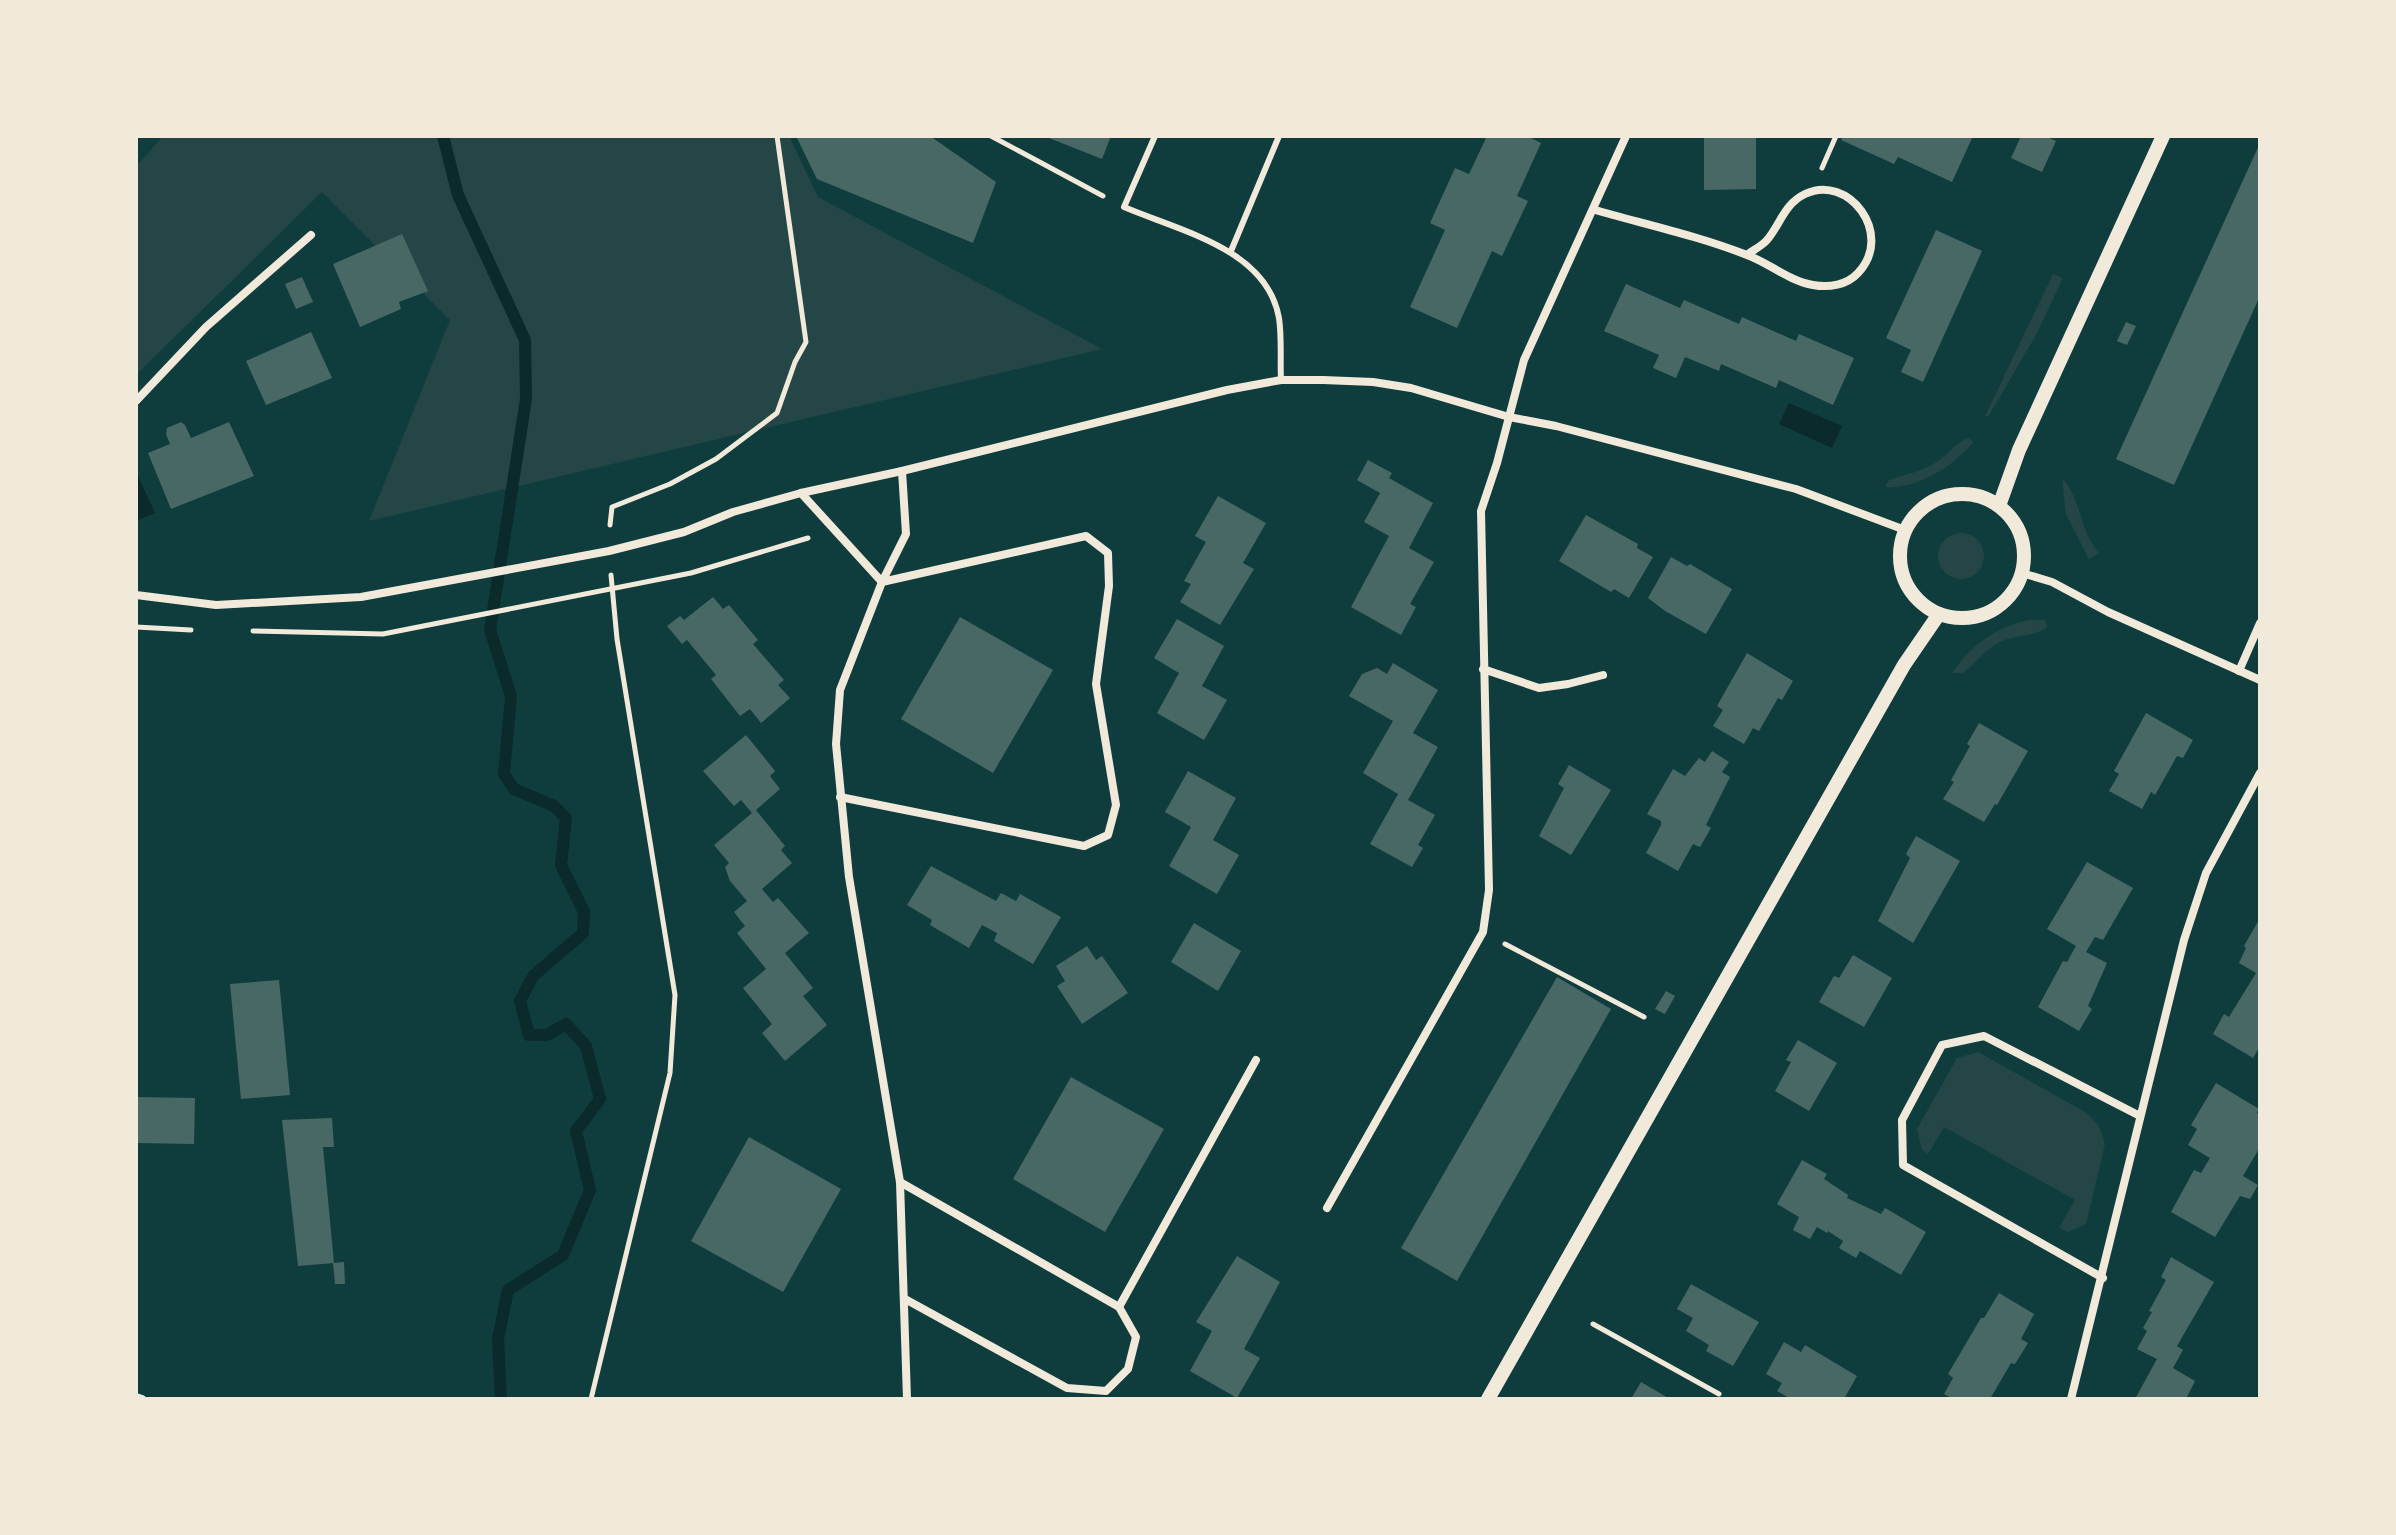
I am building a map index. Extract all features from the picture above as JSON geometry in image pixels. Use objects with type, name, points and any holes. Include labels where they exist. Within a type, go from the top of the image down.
[{"type":"street","points":[[1327,1208],[1483,932],[1489,890],[1481,511],[1524,360],[1595,210],[1626,136]]},
{"type":"street","points":[[1999,506],[2019,450],[2163,136]]},
{"type":"street","points":[[1595,210],[1747,255],[1813,285],[1835,286],[1852,279],[1868,263],[1873,245],[1869,222],[1856,203],[1821,189],[1791,203],[1766,241],[1747,255]]},
{"type":"street","points":[[136,401],[206,327],[311,235]]},
{"type":"street","points":[[136,595],[216,605],[361,597],[609,551],[684,532],[733,512],[801,493],[1227,390],[1281,380],[1373,382],[1411,388],[1509,417],[1556,426],[1796,489],[1905,530]]},
{"type":"street","points":[[902,471],[906,534],[882,582],[840,690],[836,744],[851,892],[900,1182],[907,1399]]},
{"type":"street","points":[[801,493],[882,582]]},
{"type":"street","points":[[1970,494],[1999,506],[2010,516],[2021,536],[2024,551],[2022,573],[2007,598],[1983,615],[1961,618],[1939,614],[1915,598],[1904,580],[1899,551],[1913,516],[1925,505],[1946,495],[1970,494]]},
{"type":"street","points":[[840,797],[1084,846],[1108,835],[1116,805],[1096,684],[1109,586],[1108,553],[1086,536],[882,582]]},
{"type":"street","points":[[2022,573],[2052,582],[2108,612],[2260,680]]},
{"type":"street","points":[[1488,1399],[1904,665],[1939,614]]},
{"type":"street","points":[[2239,671],[2260,623]]},
{"type":"street","points":[[1483,669],[1539,688],[1603,675]]},
{"type":"street","points":[[2071,1399],[2184,940],[2206,873],[2260,773]]},
{"type":"street","points":[[2103,1278],[1903,1165],[1902,1120],[1942,1045],[1984,1036],[2140,1116]]},
{"type":"street","points":[[1119,1307],[1256,1060]]},
{"type":"street","points":[[900,1182],[1119,1307],[1136,1337],[1128,1369],[1106,1391],[1067,1388],[905,1299]]},
{"type":"street","points":[[136,1397],[142,1399]]},
{"type":"lane","points":[[1155,136],[1124,207],[1231,251],[1250,265],[1269,288],[1279,318],[1281,380]]},
{"type":"lane","points":[[1231,251],[1279,136]]},
{"type":"path","points":[[591,1399],[670,1073],[675,995],[617,639],[609,551],[612,507],[670,484],[716,459],[777,413],[795,362],[806,342],[777,136]]},
{"type":"path","points":[[991,136],[1124,207]]},
{"type":"path","points":[[243,631],[383,634],[691,573],[814,536]]},
{"type":"path","points":[[136,627],[196,630]]},
{"type":"path","points":[[1483,932],[1644,1017]]},
{"type":"path","points":[[1593,1324],[1719,1394]]},
{"type":"shaded area","points":[[163,136],[789,136],[818,197],[1102,349],[369,521],[450,320],[322,192],[136,375],[136,167]]},
{"type":"shaded area","points":[[2053,274],[2063,278],[2036,335],[1988,417],[1985,416]]},
{"type":"shaded area","points":[[1789,403],[1842,426],[1832,448],[1779,424]]},
{"type":"shaded area","points":[[1969,438],[1973,442],[1965,451],[1934,475],[1910,484],[1885,487],[1889,480],[1932,465]]},
{"type":"shaded area","points":[[136,472],[155,513],[136,521]]},
{"type":"shaded area","points":[[2062,478],[2069,486],[2092,544],[2099,553],[2089,559],[2066,514]]},
{"type":"shaded area","points":[[1961,533],[1978,539],[1984,556],[1978,573],[1961,579],[1944,573],[1938,556],[1944,539]]},
{"type":"shaded area","points":[[2028,620],[2045,620],[2047,627],[1998,643],[1963,673],[1952,673],[1967,654],[1985,639]]},
{"type":"shaded area","points":[[1978,1052],[2087,1113],[2099,1126],[2105,1144],[2086,1224],[2068,1232],[2059,1228],[2075,1200],[1944,1127],[1928,1154],[1922,1150],[1917,1129],[1957,1058]]},
{"type":"building","points":[[796,136],[930,136],[996,182],[973,243],[817,179]]},
{"type":"building","points":[[1044,136],[1111,136],[1102,159]]},
{"type":"building","points":[[1487,136],[1527,136],[1541,143],[1517,196],[1528,201],[1502,256],[1492,251],[1457,328],[1410,307],[1445,230],[1430,223],[1455,168],[1469,174]]},
{"type":"building","points":[[1704,136],[1756,136],[1756,189],[1704,190]]},
{"type":"building","points":[[1843,136],[1973,136],[1952,182],[1898,157],[1894,164],[1841,140]]},
{"type":"building","points":[[2021,136],[2045,136],[2056,141],[2042,172],[2011,158]]},
{"type":"building","points":[[2260,143],[2260,296],[2174,485],[2116,459]]},
{"type":"building","points":[[1936,230],[1982,251],[1923,382],[1901,372],[1911,350],[1886,338]]},
{"type":"building","points":[[402,234],[428,291],[399,302],[401,309],[360,327],[333,264]]},
{"type":"building","points":[[302,277],[313,302],[296,309],[285,284]]},
{"type":"building","points":[[1626,284],[1680,308],[1684,300],[1739,324],[1742,317],[1796,341],[1799,334],[1854,358],[1833,405],[1779,380],[1776,388],[1721,364],[1719,371],[1685,357],[1676,378],[1653,368],[1659,355],[1604,331]]},
{"type":"building","points":[[2126,322],[2136,326],[2127,345],[2117,341]]},
{"type":"building","points":[[311,332],[332,378],[266,405],[246,361]]},
{"type":"building","points":[[181,422],[191,438],[229,422],[254,476],[171,509],[148,453],[170,444],[167,428]]},
{"type":"building","points":[[1368,460],[1392,473],[1389,478],[1433,503],[1409,548],[1434,562],[1410,604],[1416,607],[1401,635],[1351,607],[1389,536],[1364,522],[1380,493],[1357,480]]},
{"type":"building","points":[[1218,496],[1266,523],[1243,563],[1254,569],[1220,625],[1180,602],[1191,584],[1184,581],[1206,542],[1195,536]]},
{"type":"building","points":[[1586,515],[1638,544],[1637,548],[1653,557],[1629,598],[1614,589],[1611,592],[1559,561]]},
{"type":"building","points":[[1671,557],[1687,566],[1690,564],[1732,589],[1706,634],[1648,598]]},
{"type":"building","points":[[713,597],[723,609],[729,605],[758,640],[753,644],[784,680],[778,685],[790,698],[761,723],[750,709],[740,716],[711,679],[716,675],[687,640],[682,644],[667,626],[680,616],[684,620]]},
{"type":"building","points":[[960,617],[1053,670],[993,773],[901,719]]},
{"type":"building","points":[[1177,619],[1224,646],[1202,686],[1227,700],[1204,740],[1157,713],[1179,673],[1154,658]]},
{"type":"building","points":[[1747,653],[1793,681],[1782,700],[1778,698],[1759,731],[1753,728],[1744,744],[1713,726],[1723,710],[1717,706]]},
{"type":"building","points":[[1393,663],[1438,690],[1413,733],[1438,747],[1408,800],[1435,815],[1418,845],[1423,848],[1412,867],[1370,844],[1398,794],[1363,773],[1393,721],[1349,696],[1362,674],[1377,668],[1387,674]]},
{"type":"building","points":[[2146,713],[2193,740],[2183,758],[2177,756],[2155,795],[2151,792],[2142,809],[2109,791],[2119,774],[2114,771]]},
{"type":"building","points":[[1979,723],[2028,751],[1984,822],[1943,799],[1954,782],[1951,780]]},
{"type":"building","points":[[746,735],[775,771],[770,776],[780,789],[756,810],[785,846],[781,850],[792,863],[762,889],[773,902],[778,898],[809,933],[785,953],[813,988],[803,996],[827,1025],[785,1061],[762,1033],[772,1024],[743,988],[766,969],[737,933],[745,926],[734,912],[747,901],[730,881],[725,867],[729,863],[714,845],[752,813],[741,800],[734,806],[703,771]]},
{"type":"building","points":[[1712,751],[1729,762],[1722,772],[1730,777],[1706,825],[1711,828],[1700,847],[1693,844],[1678,871],[1646,853],[1661,825],[1661,821],[1647,814],[1673,769],[1685,776],[1699,758],[1705,762]]},
{"type":"building","points":[[1569,765],[1611,790],[1571,855],[1539,836],[1564,788],[1558,784]]},
{"type":"building","points":[[1188,771],[1236,798],[1213,840],[1239,855],[1217,894],[1169,866],[1191,827],[1165,812]]},
{"type":"building","points":[[1916,836],[1960,861],[1913,943],[1878,921],[1910,858],[1906,854]]},
{"type":"building","points":[[2087,862],[2133,888],[2103,940],[2095,937],[2086,952],[2107,963],[2088,1006],[2092,1009],[2079,1031],[2038,1007],[2063,961],[2067,962],[2076,946],[2047,929]]},
{"type":"building","points":[[931,866],[996,901],[1001,893],[1016,901],[1020,894],[1061,917],[1033,964],[994,941],[997,933],[982,925],[969,948],[930,925],[932,920],[907,905]]},
{"type":"building","points":[[2260,918],[2260,1046],[2253,1058],[2213,1034],[2224,1014],[2229,1017],[2256,973],[2239,963],[2246,948],[2244,946]]},
{"type":"building","points":[[1194,923],[1241,951],[1218,991],[1171,962]]},
{"type":"building","points":[[1087,946],[1096,960],[1102,956],[1128,993],[1082,1024],[1057,986],[1065,981],[1056,966]]},
{"type":"building","points":[[1853,955],[1892,978],[1864,1027],[1819,1002],[1834,976],[1839,978]]},
{"type":"building","points":[[1557,977],[1611,1009],[1457,1281],[1401,1248]]},
{"type":"building","points":[[279,980],[290,1095],[241,1099],[230,984]]},
{"type":"building","points":[[1666,991],[1675,996],[1665,1014],[1655,1009]]},
{"type":"building","points":[[1798,1040],[1837,1063],[1809,1111],[1775,1091],[1791,1062],[1786,1060]]},
{"type":"building","points":[[1071,1077],[1164,1129],[1105,1232],[1013,1179]]},
{"type":"building","points":[[2216,1083],[2259,1109],[2260,1147],[2243,1176],[2258,1185],[2250,1199],[2240,1196],[2215,1237],[2171,1212],[2194,1170],[2201,1173],[2210,1158],[2188,1145],[2197,1129],[2191,1125]]},
{"type":"building","points":[[136,1097],[195,1098],[194,1144],[136,1143]]},
{"type":"building","points":[[332,1118],[334,1147],[323,1147],[334,1263],[298,1266],[282,1120]]},
{"type":"building","points":[[749,1137],[841,1189],[783,1292],[691,1241]]},
{"type":"building","points":[[1802,1160],[1827,1174],[1824,1179],[1848,1195],[1847,1198],[1881,1214],[1885,1208],[1926,1232],[1901,1275],[1860,1251],[1856,1258],[1839,1248],[1843,1241],[1828,1231],[1817,1227],[1810,1239],[1793,1230],[1799,1217],[1777,1204]]},
{"type":"building","points":[[1237,1256],[1280,1282],[1244,1349],[1260,1358],[1237,1398],[1190,1371],[1212,1331],[1196,1322]]},
{"type":"building","points":[[2171,1257],[2214,1282],[2177,1346],[2183,1350],[2173,1368],[2195,1381],[2186,1399],[2135,1399],[2157,1359],[2137,1349],[2147,1331],[2143,1328],[2152,1312],[2149,1311],[2166,1280],[2161,1277]]},
{"type":"building","points":[[344,1262],[345,1284],[335,1284],[333,1263]]},
{"type":"building","points":[[1691,1284],[1759,1322],[1733,1366],[1706,1351],[1709,1345],[1686,1331],[1693,1318],[1677,1309]]},
{"type":"building","points":[[1999,1293],[2034,1314],[2021,1339],[2028,1343],[2015,1364],[2011,1363],[1990,1399],[1953,1399],[1944,1394],[1953,1378],[1948,1374]]},
{"type":"building","points":[[1784,1342],[1801,1352],[1805,1345],[1857,1376],[1844,1399],[1791,1399],[1777,1391],[1782,1383],[1766,1374]]},
{"type":"building","points":[[1641,1382],[1670,1399],[1631,1399]]},
{"type":"waterway","points":[[443,136],[458,195],[525,340],[526,399],[490,630],[511,696],[504,774],[514,789],[554,806],[566,818],[561,865],[584,912],[583,933],[533,976],[520,1001],[529,1035],[547,1035],[566,1024],[586,1046],[600,1099],[576,1131],[590,1190],[563,1255],[508,1290],[498,1339],[501,1399]]}]
